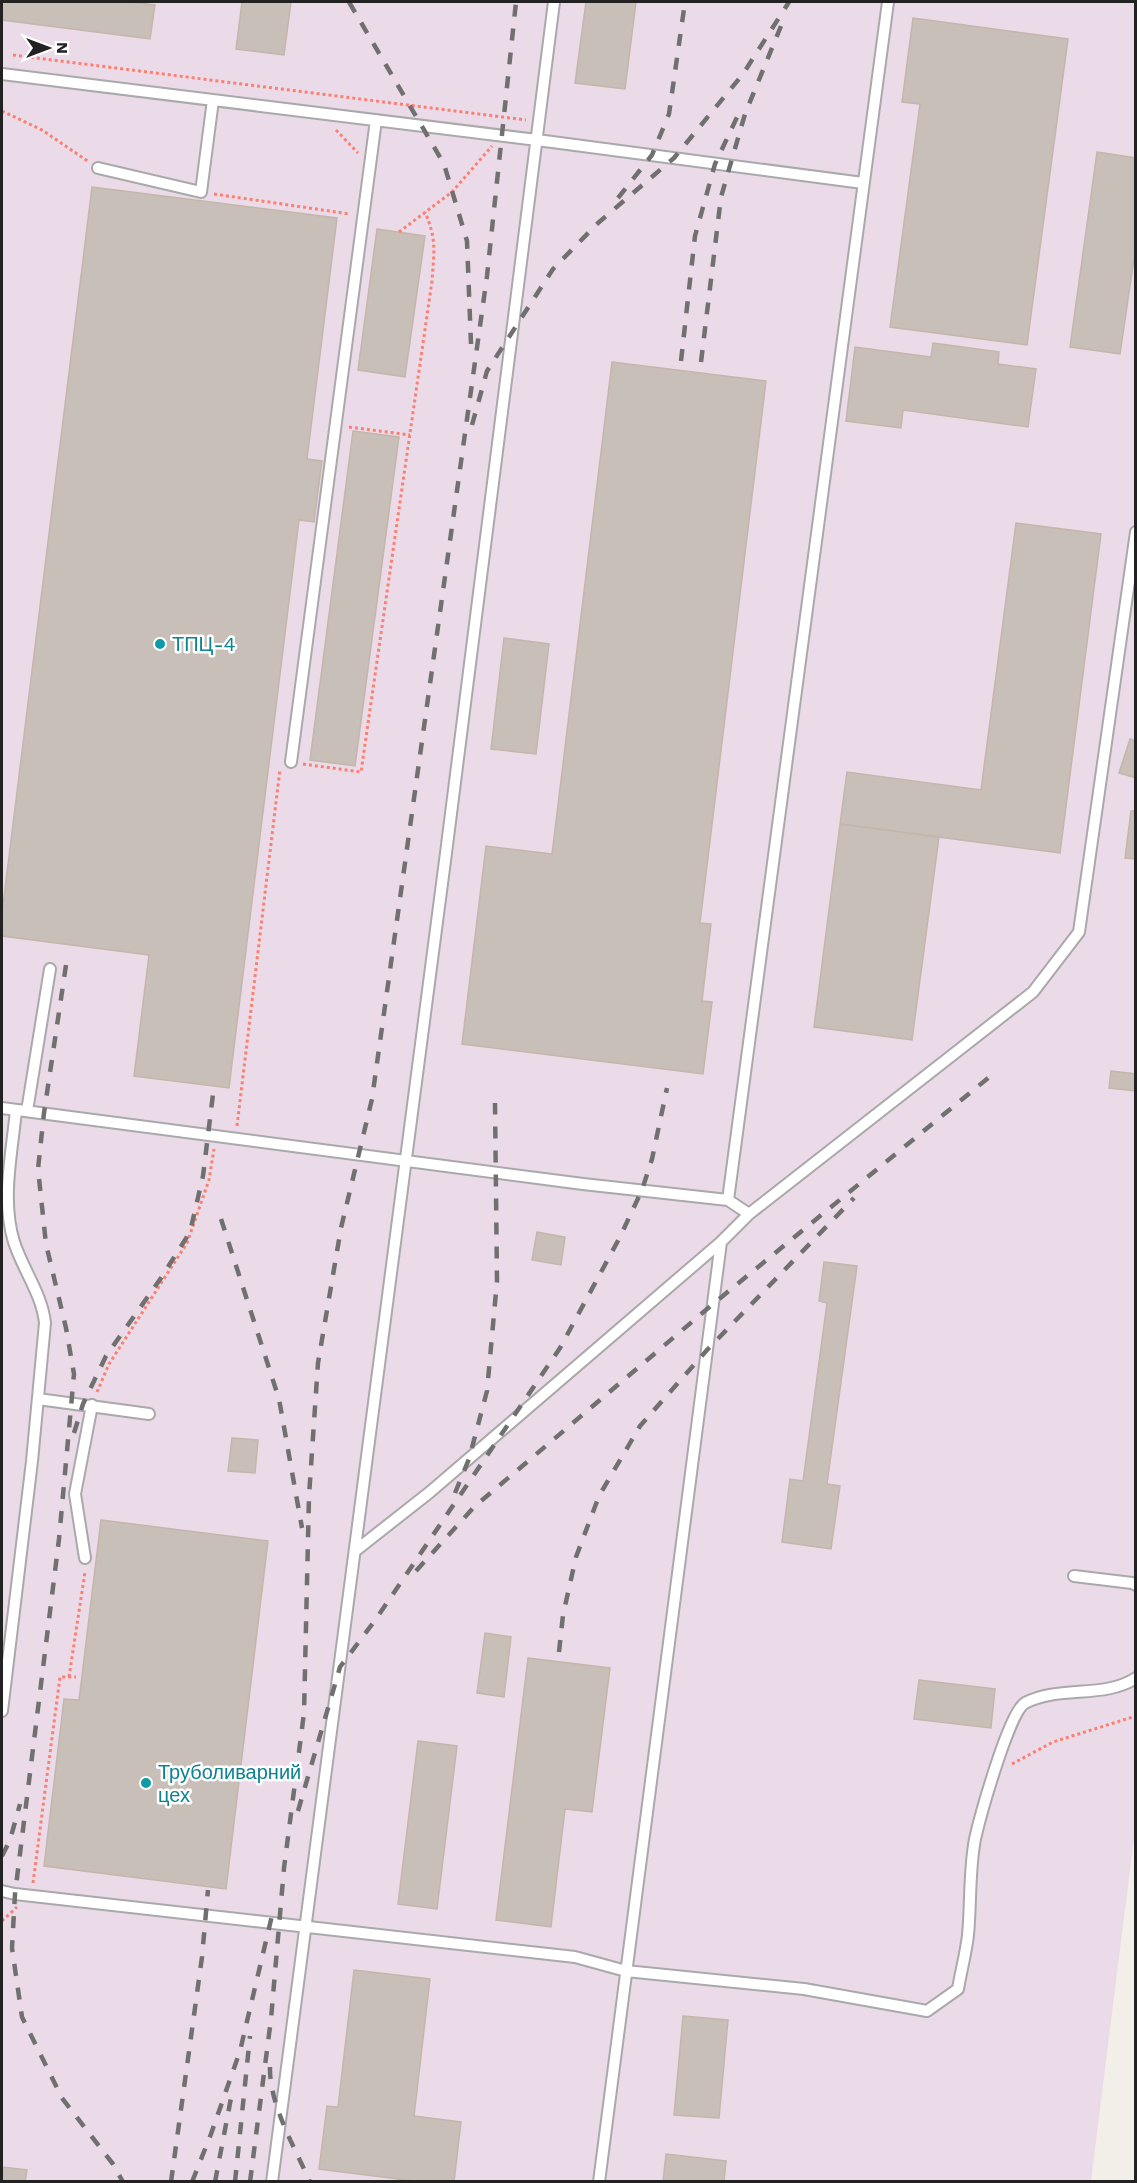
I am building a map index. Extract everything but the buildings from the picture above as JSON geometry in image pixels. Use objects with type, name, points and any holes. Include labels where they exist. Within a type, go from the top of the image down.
[{"type":"lane","points":[[272,2181],[406,1160],[554,2]]},
{"type":"lane","points":[[728,1200],[888,2]]},
{"type":"lane","points":[[2,74],[863,183]]},
{"type":"lane","points":[[98,168],[201,192],[213,100]]},
{"type":"lane","points":[[291,762],[376,120]]},
{"type":"lane","points":[[355,1551],[430,1492],[721,1242],[749,1214],[1033,992],[1079,932],[1136,532]]},
{"type":"lane","points":[[2,1711],[32,1461],[45,1323],[43,1307],[14,1245],[8,1222],[8,1190],[21,1110],[50,969]]},
{"type":"lane","points":[[2,1108],[728,1200],[749,1214]]},
{"type":"lane","points":[[599,2181],[721,1242]]},
{"type":"lane","points":[[38,1399],[149,1414]]},
{"type":"lane","points":[[85,1558],[75,1494],[92,1405]]},
{"type":"lane","points":[[1074,1576],[1132,1583],[1136,1586]]},
{"type":"lane","points":[[2,1891],[306,1928],[575,1957],[626,1971],[804,1989],[927,2011],[958,1989],[967,1937],[975,1840],[994,1773],[1013,1721],[1023,1704],[1045,1695],[1123,1686],[1136,1678]]},
{"type":"path","points":[[13,55],[296,89],[538,122]]},
{"type":"path","points":[[2,111],[42,130],[98,168]]},
{"type":"path","points":[[399,232],[452,192],[502,136]]},
{"type":"path","points":[[201,192],[363,216]]},
{"type":"path","points":[[236,1138],[281,761],[361,772],[435,244],[433,230],[425,212]]},
{"type":"path","points":[[336,425],[410,435]]},
{"type":"path","points":[[92,1405],[109,1364],[187,1243],[209,1180],[216,1136]]},
{"type":"path","points":[[69,1677],[86,1568],[85,1558]]},
{"type":"path","points":[[31,1896],[60,1677],[76,1677]]},
{"type":"path","points":[[994,1773],[1053,1743],[1136,1716]]},
{"type":"shaded area","points":[[2,2],[1135,2],[1136,1822],[1091,2181],[2,2182]]},
{"type":"railway","points":[[349,2],[444,164],[467,241],[471,344]]},
{"type":"railway","points":[[250,2182],[271,2019],[284,1868],[304,1713],[309,1496],[318,1363],[341,1228],[372,1099],[487,276],[516,2]]},
{"type":"railway","points":[[618,198],[652,155],[669,114],[685,2]]},
{"type":"railway","points":[[472,425],[487,371],[553,269],[598,223],[674,158],[743,74],[789,2]]},
{"type":"railway","points":[[701,362],[721,197],[745,114],[781,26]]},
{"type":"railway","points":[[681,361],[695,236],[715,164],[739,113]]},
{"type":"railway","points":[[66,965],[38,1169],[46,1244],[66,1328],[74,1374],[59,1539],[15,1894],[12,1948],[22,2017],[62,2098],[113,2164],[123,2182]]},
{"type":"railway","points":[[416,1571],[474,1507],[713,1304],[993,1074]]},
{"type":"railway","points":[[74,1433],[83,1404],[106,1356],[190,1232],[203,1176],[214,1086]]},
{"type":"railway","points":[[298,1811],[340,1667],[376,1619],[560,1348],[620,1237],[642,1190],[652,1159],[667,1088]]},
{"type":"railway","points":[[455,1493],[469,1459],[487,1391],[497,1281],[495,1103]]},
{"type":"railway","points":[[559,1652],[563,1615],[576,1557],[599,1496],[640,1426],[707,1350],[854,1198]]},
{"type":"railway","points":[[221,1219],[279,1399],[302,1528]]},
{"type":"railway","points":[[2,1856],[10,1840],[20,1804]]},
{"type":"railway","points":[[171,2182],[202,1957],[208,1890]]},
{"type":"railway","points":[[192,2182],[240,2051],[274,1907]]},
{"type":"railway","points":[[235,2182],[250,2036]]},
{"type":"railway","points":[[270,2067],[278,2111],[310,2182]]},
{"type":"railway","points":[[215,2182],[231,2098]]},
{"type":"place","name":"ТПЦ-4","points":[[160,644]]},
{"type":"place","name":"Труболиварний цех","points":[[146,1783]]}]
